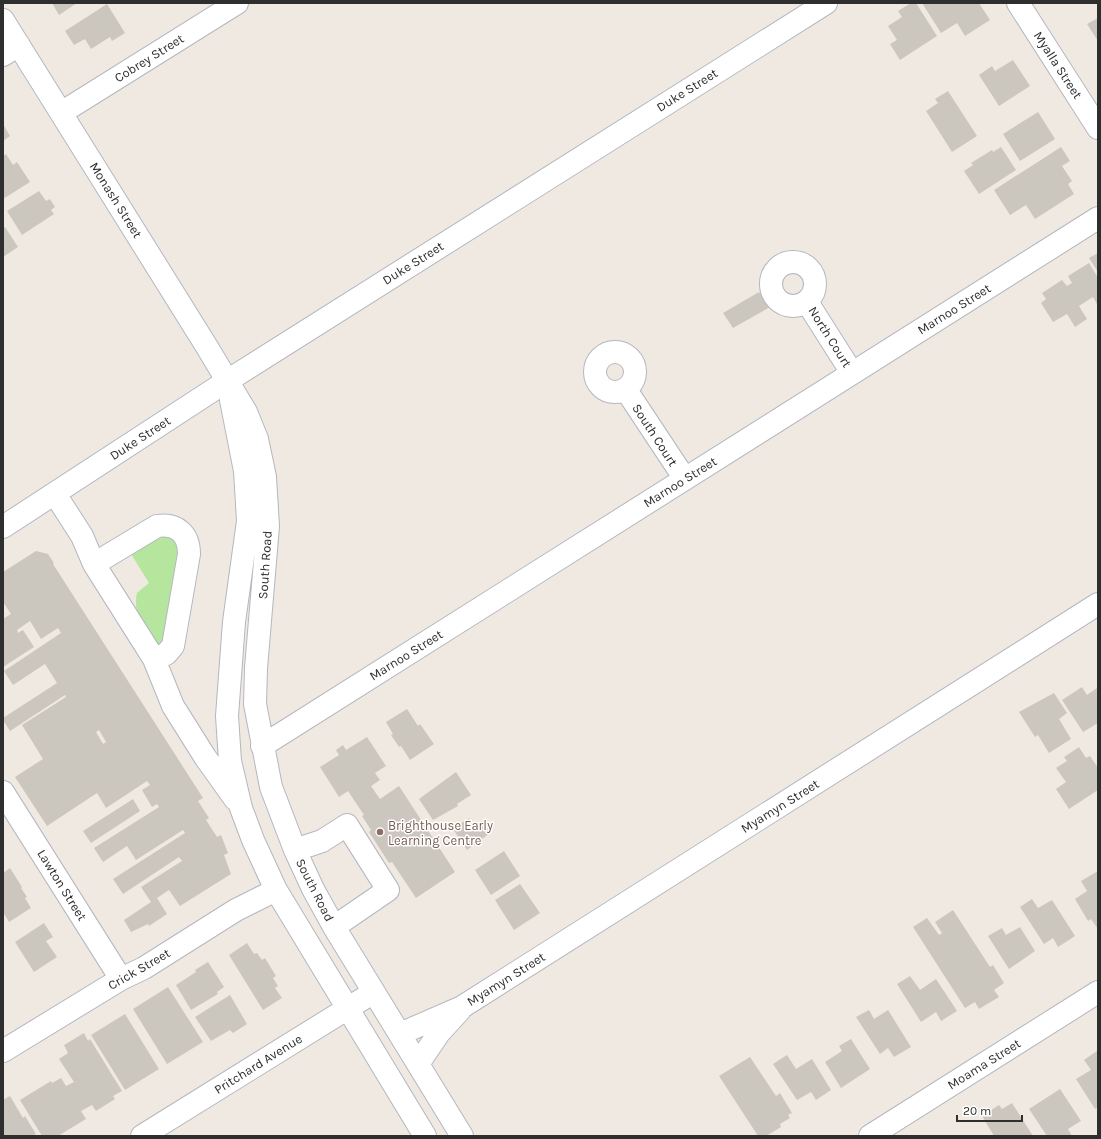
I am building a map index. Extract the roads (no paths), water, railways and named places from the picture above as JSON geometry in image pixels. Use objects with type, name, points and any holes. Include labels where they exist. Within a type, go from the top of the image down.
[{"type":"street","name":"Cobrey Street","points":[[61,113],[237,3]]},
{"type":"street","name":"Duke Street","points":[[3,527],[227,381],[826,3]]},
{"type":"street","name":"Myalla Street","points":[[1018,3],[1098,128]]},
{"type":"street","name":"Monash Street","points":[[3,20],[11,50],[61,113],[227,381]]},
{"type":"street","name":"Marnoo Street","points":[[262,746],[1098,218]]},
{"type":"street","name":"North Court","points":[[807,302],[852,374]]},
{"type":"street","name":"South Road","points":[[227,381],[246,412],[257,439],[266,477],[268,526],[256,668],[255,704],[271,787],[295,850],[313,889],[334,927],[462,1136]]},
{"type":"street","name":"South Road","points":[[227,381],[245,471],[248,521],[234,622],[227,716],[230,761],[241,808],[253,840],[276,890],[424,1136]]},
{"type":"street","name":"South Court","points":[[626,390],[685,479]]},
{"type":"street","name":"South Road","points":[[55,494],[82,536],[94,564],[154,659],[173,706],[205,757],[241,808]]},
{"type":"street","points":[[94,564],[157,526],[168,524],[186,537],[189,544],[188,554],[173,646],[166,654],[154,659]]},
{"type":"street","name":"Myamyn Street","points":[[400,1034],[462,1008],[1098,604]]},
{"type":"street","name":"Lawton Street","points":[[3,792],[121,979]]},
{"type":"street","points":[[295,850],[322,841],[347,825],[388,890],[334,927]]},
{"type":"street","name":"Crick Street","points":[[3,1051],[121,979],[144,968],[236,910],[276,890]]},
{"type":"street","name":"Pritchard Avenue","points":[[142,1136],[374,992]]},
{"type":"street","name":"Moama Street","points":[[870,1136],[1098,992]]},
{"type":"street","name":"Myamyn Street","points":[[418,1064],[439,1033],[462,1008]]},
{"type":"place","name":"Brighthouse Early Learning Centre","points":[[380,832]]}]
